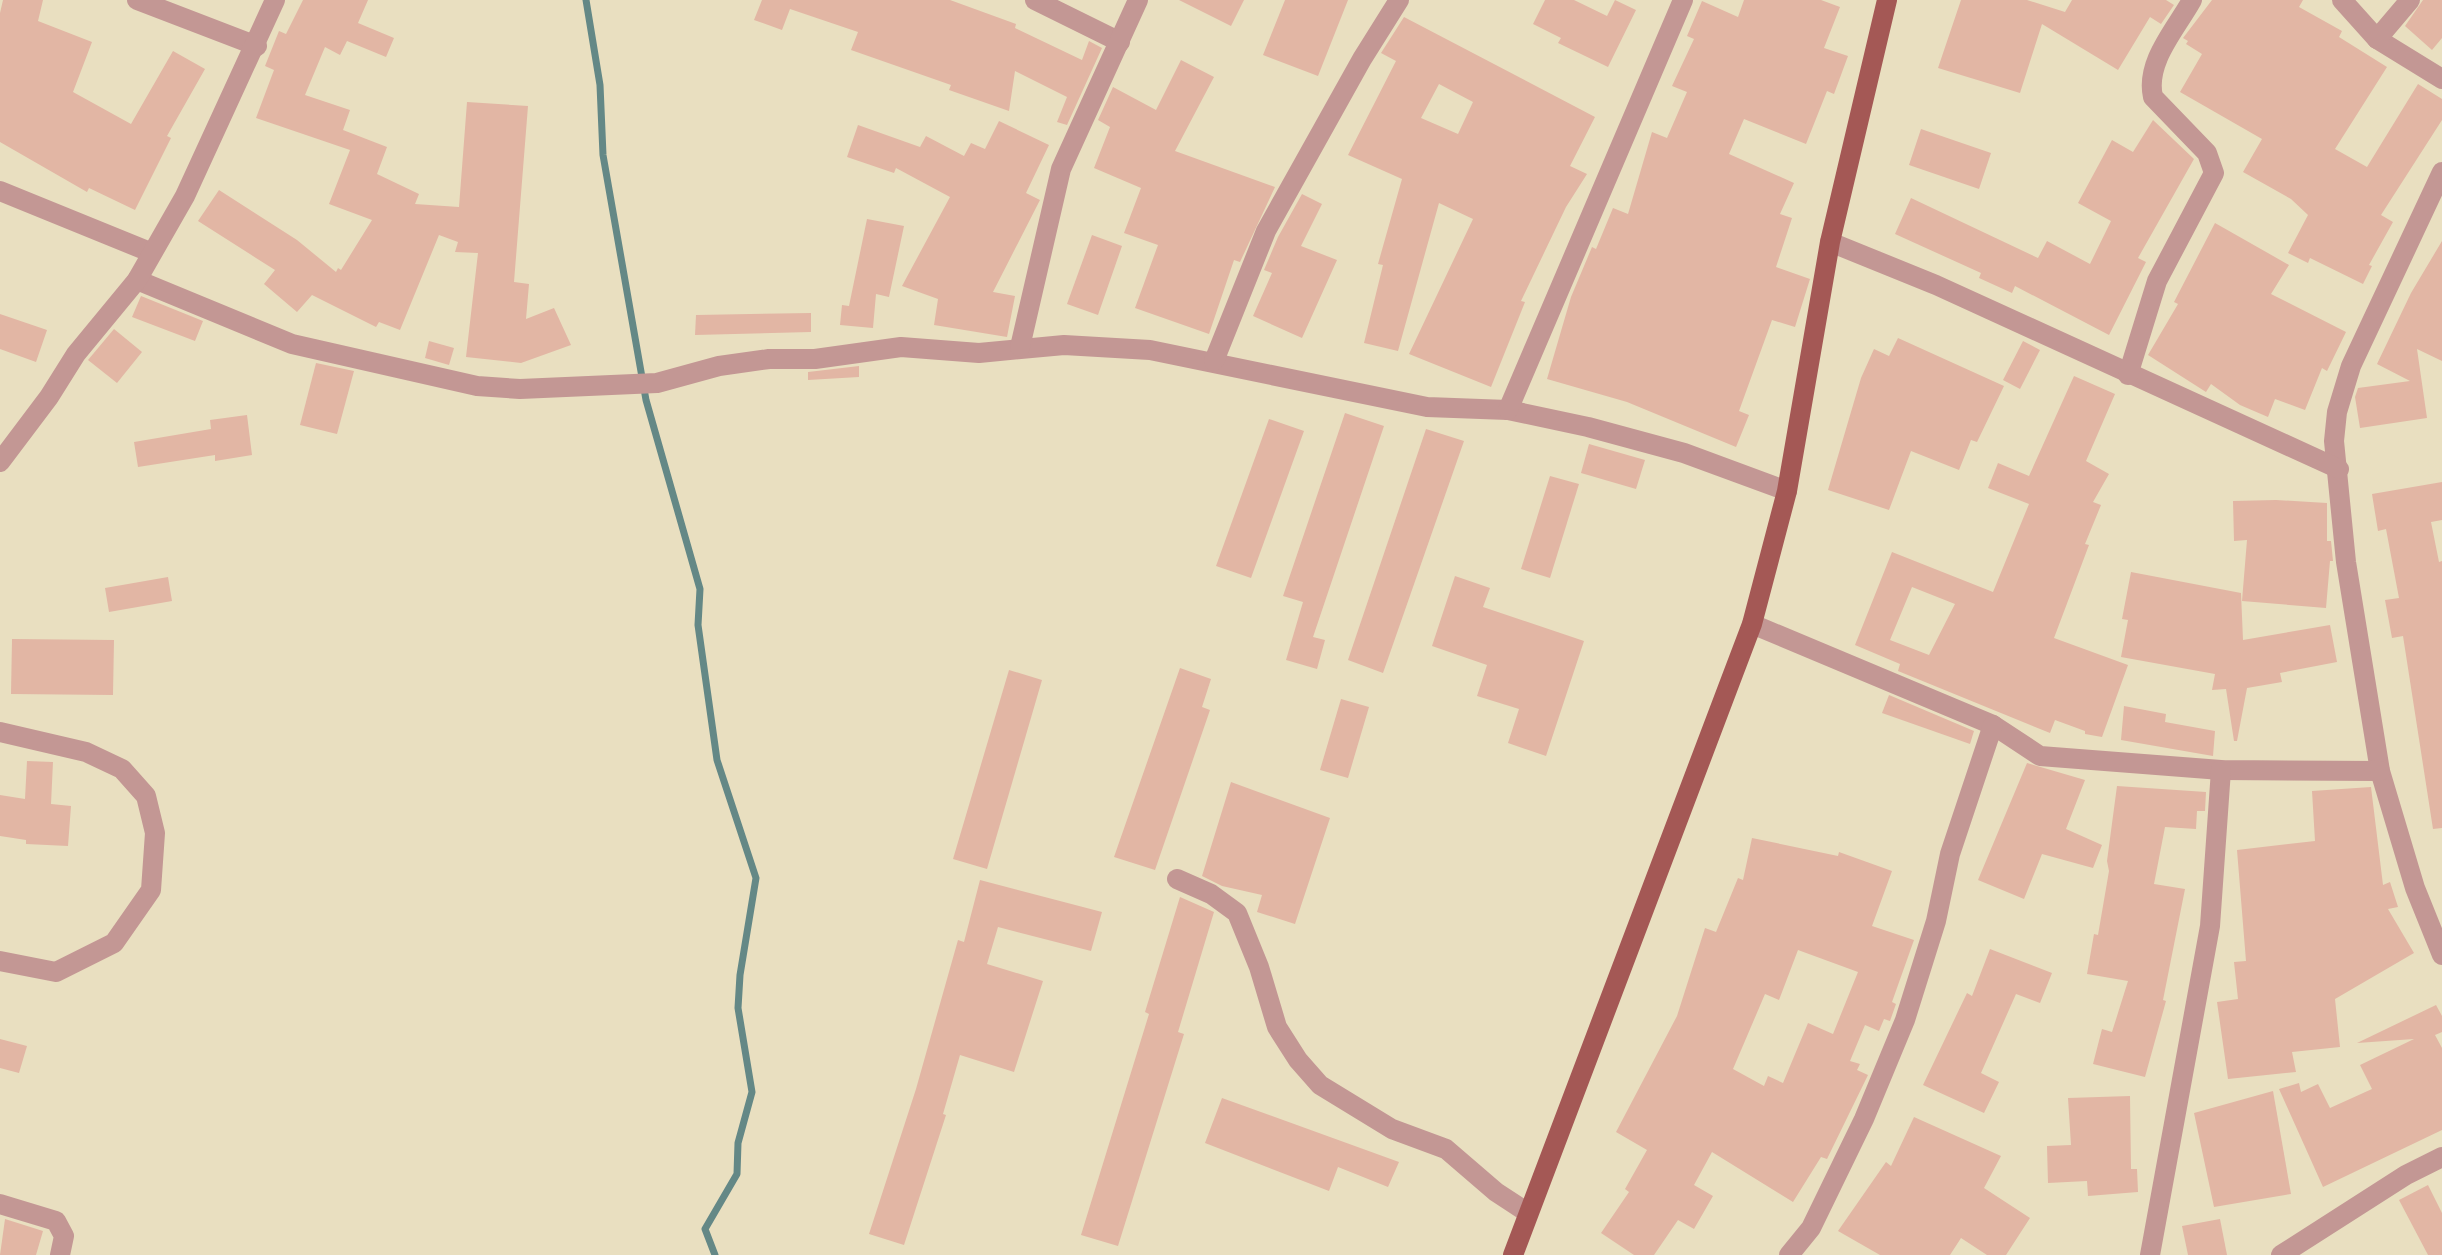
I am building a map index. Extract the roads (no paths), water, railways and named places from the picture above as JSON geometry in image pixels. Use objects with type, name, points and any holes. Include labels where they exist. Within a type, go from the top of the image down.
[{"type":"main road","points":[[1513,1255],[1752,624],[1787,491],[1830,242],[1887,0]]},
{"type":"street","points":[[137,0],[257,46]]},
{"type":"street","points":[[0,462],[91,334],[137,280],[150,252],[185,196],[257,46],[275,0]]},
{"type":"street","points":[[1035,0],[1120,42]]},
{"type":"street","points":[[1020,347],[1061,169],[1138,0]]},
{"type":"street","points":[[1214,361],[1266,231],[1362,59],[1399,0]]},
{"type":"street","points":[[1508,410],[1560,279],[1683,0]]},
{"type":"street","points":[[2128,375],[2157,281],[2214,173],[2207,153],[2153,97],[2150,86],[2157,59],[2192,0]]},
{"type":"street","points":[[2342,0],[2377,39],[2442,79]]},
{"type":"street","points":[[2377,39],[2410,0]]},
{"type":"street","points":[[2442,172],[2351,366],[2337,412],[2334,441],[2346,562],[2380,771],[2415,888],[2442,955]]},
{"type":"street","points":[[0,191],[150,252]]},
{"type":"street","points":[[1830,242],[1936,285],[2339,469]]},
{"type":"street","points":[[137,280],[292,344],[432,378],[520,389],[621,386],[657,383],[719,366],[769,359],[815,359],[901,347],[979,353],[1064,345],[1150,350],[1427,407],[1508,410],[1684,453],[1787,491]]},
{"type":"street","points":[[1752,624],[1993,725],[2040,756],[2221,770],[2380,771]]},
{"type":"street","points":[[1789,1255],[1811,1228],[1864,1119],[1905,1020],[1936,921],[1950,854],[1993,725]]},
{"type":"street","points":[[0,732],[86,752],[122,769],[146,796],[155,833],[151,890],[114,943],[56,972],[0,961]]},
{"type":"street","points":[[2150,1255],[2210,926],[2221,770]]},
{"type":"street","points":[[1177,879],[1211,894],[1237,913],[1259,967],[1277,1027],[1298,1060],[1320,1085],[1392,1129],[1446,1149],[1496,1192],[1528,1213]]},
{"type":"street","points":[[2281,1255],[2406,1175],[2442,1157]]},
{"type":"street","points":[[0,1204],[56,1221],[64,1236],[60,1255]]},
{"type":"waterway","points":[[586,0],[600,85],[603,155],[646,400],[700,589],[698,625],[717,760],[756,878],[740,975],[738,1008],[752,1092],[738,1143],[737,1174],[705,1229],[715,1255]]}]
